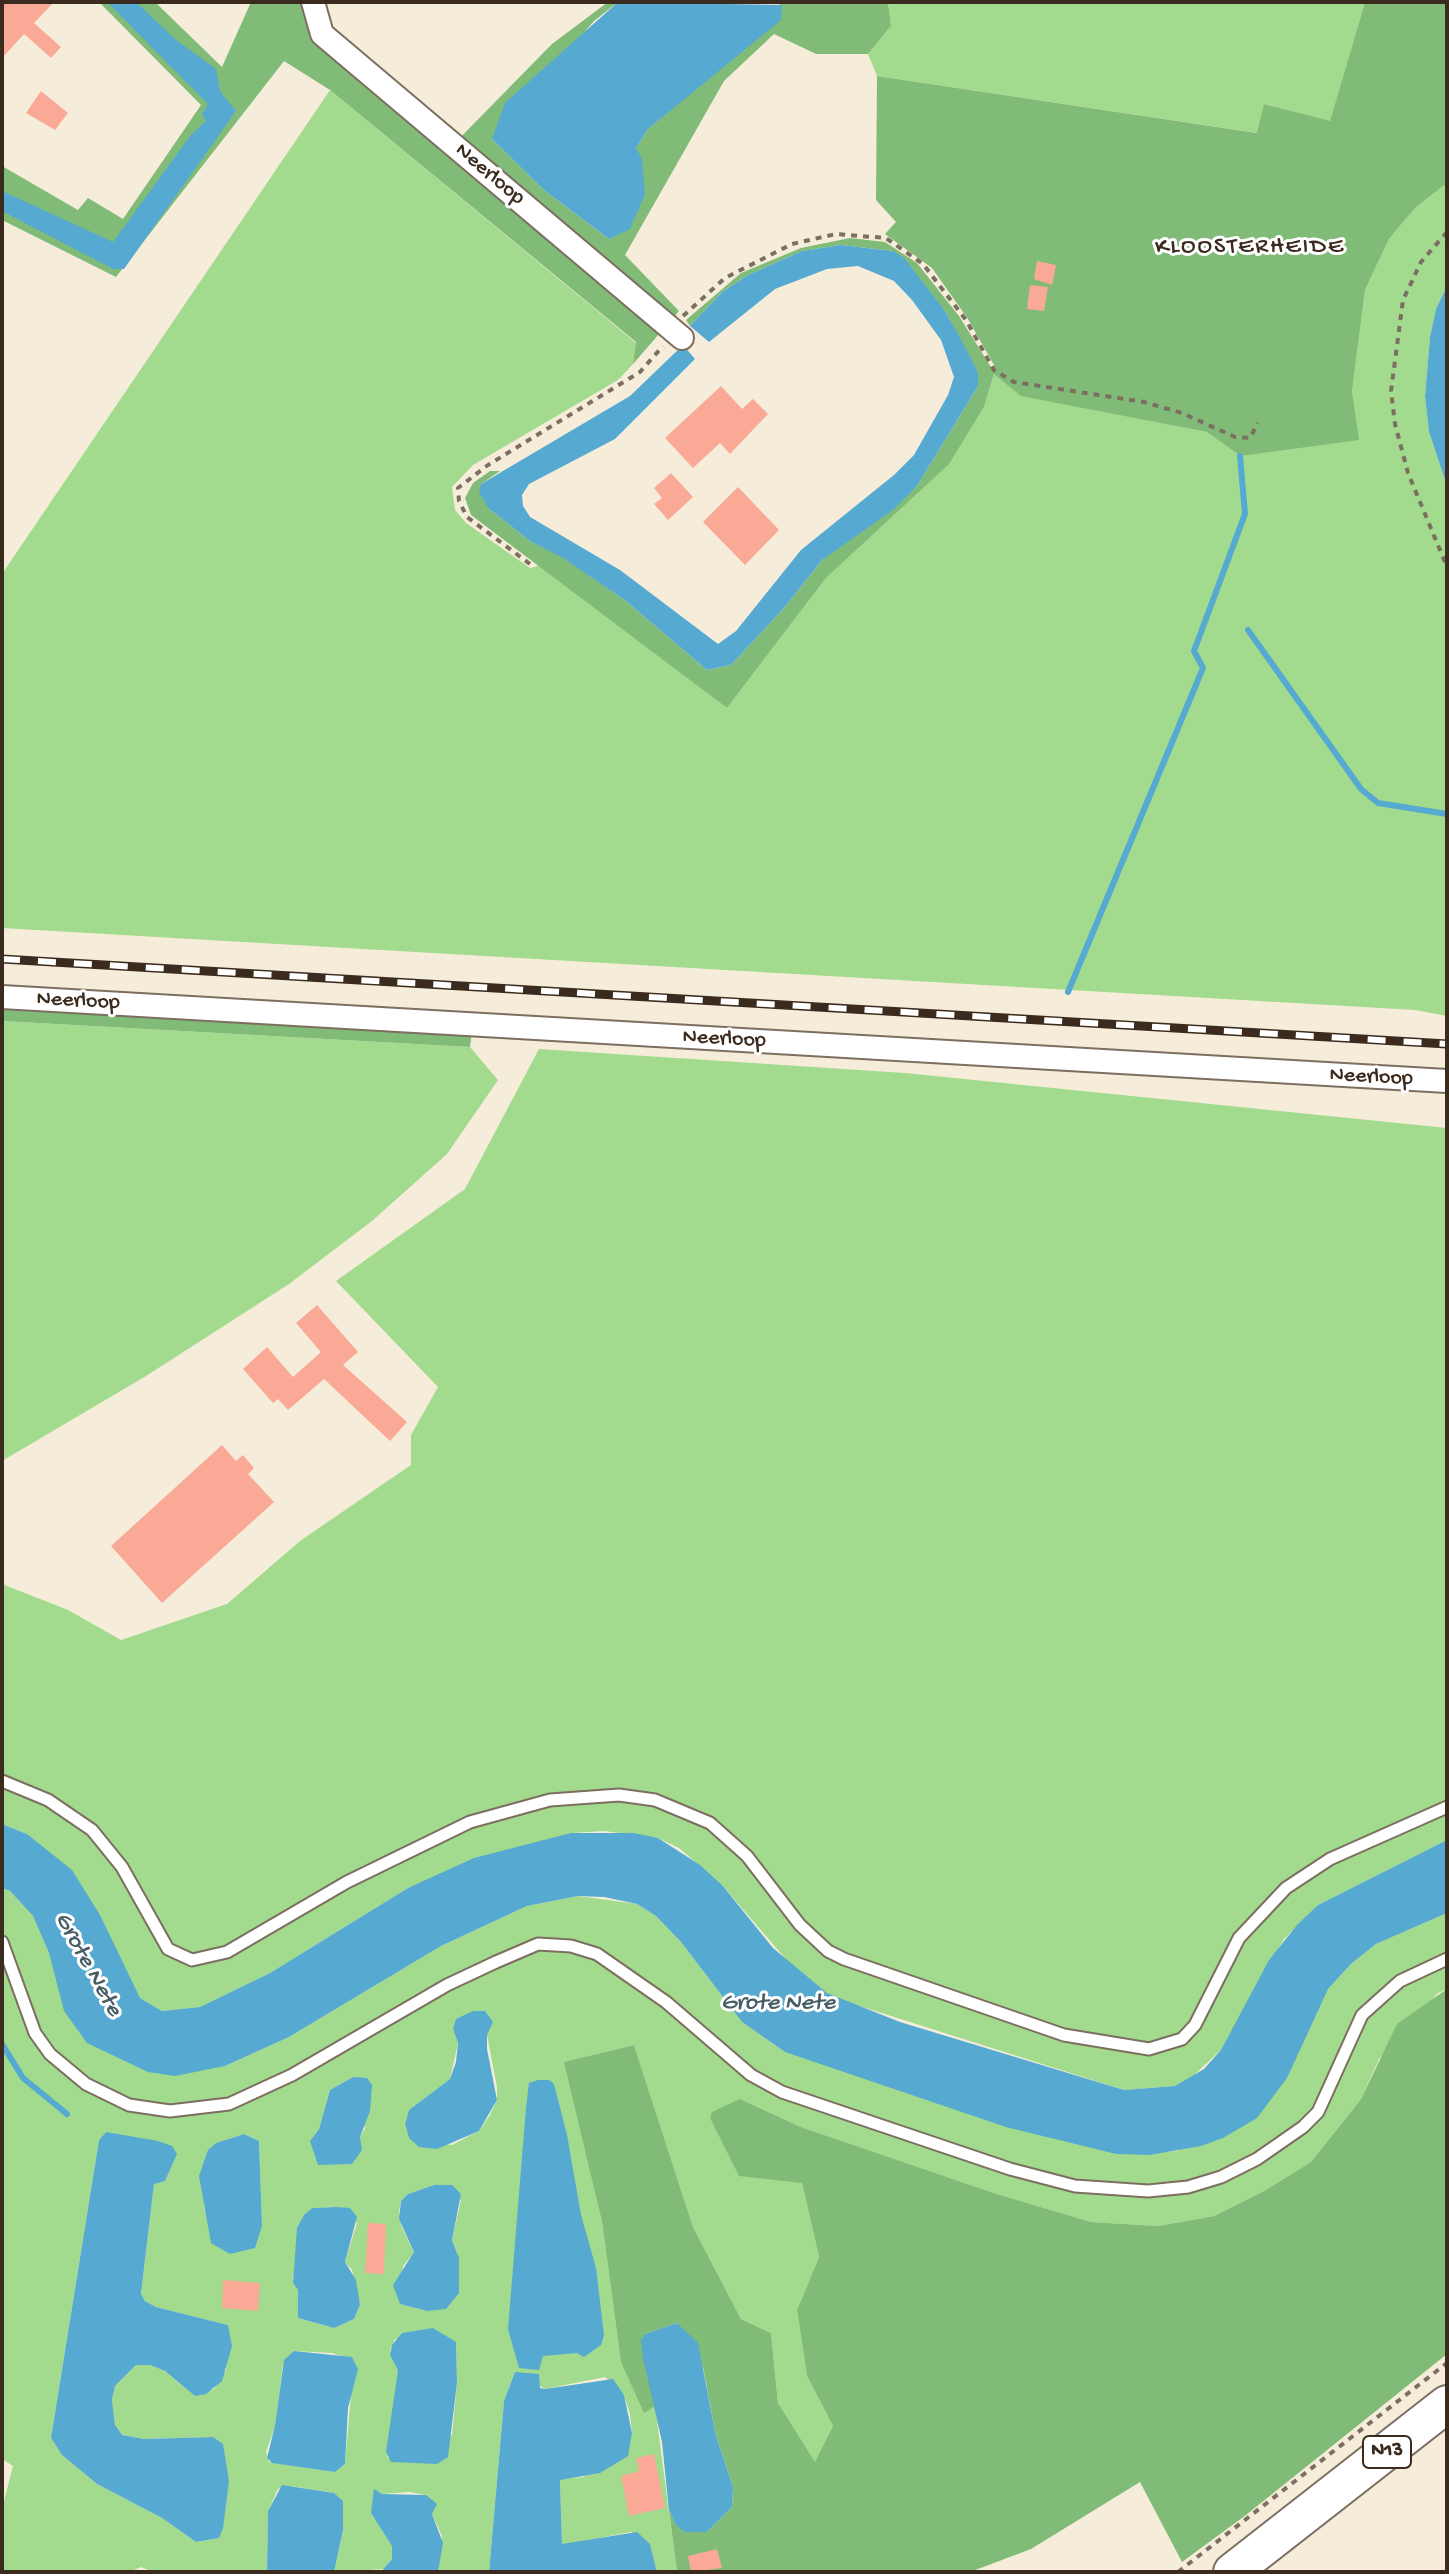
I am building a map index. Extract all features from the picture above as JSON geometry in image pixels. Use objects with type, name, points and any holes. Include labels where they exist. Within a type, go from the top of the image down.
[{"type":"main road","name":"N13","points":[[1232,2572],[1447,2404]]},
{"type":"street","name":"Neerloop","points":[[313,2],[322,34],[676,333]]},
{"type":"street","name":"Neerloop","points":[[2,997],[1447,1081]]},
{"type":"lane","points":[[2,1781],[48,1800],[92,1830],[122,1867],[168,1949],[192,1960],[227,1952],[347,1882],[470,1822],[550,1800],[619,1795],[655,1800],[710,1823],[747,1856],[808,1933],[844,1959],[1064,2035],[1149,2049],[1182,2039],[1195,2025],[1239,1938],[1286,1888],[1330,1859],[1447,1807]]},
{"type":"lane","points":[[2,1942],[35,2033],[50,2054],[86,2084],[129,2105],[170,2111],[229,2104],[292,2075],[447,1985],[496,1962],[538,1944],[571,1946],[597,1954],[655,1994],[751,2075],[782,2092],[995,2164],[1075,2186],[1148,2191],[1188,2187],[1221,2177],[1257,2159],[1303,2127],[1318,2112],[1362,2015],[1400,1981],[1447,1959]]},
{"type":"path","points":[[1447,232],[1421,262],[1403,300],[1391,391],[1395,424],[1408,473],[1447,567]]},
{"type":"path","points":[[530,564],[467,517],[459,501],[458,488],[488,465],[640,372],[725,278],[792,244],[836,234],[886,238],[923,264],[966,320],[994,370],[1014,382],[1144,402],[1182,413],[1235,437],[1250,438],[1258,423]]},
{"type":"path","points":[[1178,2572],[1447,2363]]},
{"type":"green space","points":[[99,2],[155,2],[222,67],[251,2],[308,2],[306,23],[349,70],[449,149],[552,44],[608,2],[618,2],[594,21],[492,139],[545,191],[609,239],[636,148],[648,129],[711,75],[782,2],[888,2],[891,26],[868,54],[816,54],[774,34],[724,81],[625,255],[679,311],[633,364],[636,342],[330,90],[284,61],[116,277],[2,220],[2,166],[78,210],[88,198],[123,219],[201,105]]},
{"type":"green space","points":[[888,2],[1365,2],[1330,122],[1265,104],[1258,133],[877,76],[868,54],[891,26]]},
{"type":"green space","points":[[1365,2],[1447,2],[1447,183],[1415,208],[1389,239],[1365,290],[1352,392],[1359,440],[1240,456],[1207,432],[1021,396],[994,374],[984,407],[949,464],[826,578],[727,708],[471,515],[465,498],[473,483],[490,471],[500,471],[481,484],[488,508],[530,541],[563,557],[626,601],[707,670],[731,665],[785,607],[822,560],[917,486],[978,386],[978,374],[945,311],[893,251],[841,245],[802,251],[748,275],[722,292],[690,326],[686,320],[741,273],[801,248],[850,238],[885,242],[917,263],[959,316],[994,372],[994,365],[968,319],[932,268],[885,234],[896,222],[876,200],[877,76],[1257,133],[1264,104],[1330,121]]},
{"type":"green space","points":[[330,90],[636,343],[633,364],[618,380],[473,465],[452,487],[455,510],[466,523],[530,568],[541,565],[727,708],[826,578],[949,463],[984,407],[994,374],[1117,414],[1207,432],[1240,456],[1356,431],[1352,392],[1365,290],[1389,239],[1415,208],[1447,183],[1447,286],[1436,309],[1430,337],[1425,396],[1429,432],[1447,486],[1447,1016],[1415,1010],[2,928],[2,574]]},
{"type":"green space","points":[[2,1002],[472,1032],[470,1047],[2,1021]]},
{"type":"green space","points":[[2,1021],[470,1047],[498,1080],[447,1154],[372,1221],[289,1284],[146,1376],[2,1461]]},
{"type":"green space","points":[[539,1049],[905,1073],[1447,1128],[1447,1840],[1318,1905],[1284,1939],[1221,2050],[1193,2076],[1175,2086],[1124,2090],[847,2002],[827,1993],[790,1964],[722,1885],[679,1848],[658,1838],[604,1831],[571,1833],[408,1888],[270,1973],[200,2007],[162,2011],[140,1998],[125,1971],[27,1834],[2,1824],[2,1584],[68,1610],[121,1640],[227,1604],[300,1541],[411,1465],[411,1435],[438,1387],[336,1281],[465,1189]]},
{"type":"green space","points":[[2,1888],[10,1891],[33,1916],[49,1953],[225,2066],[289,2037],[441,1946],[527,1906],[578,1896],[637,1904],[656,1916],[681,1942],[742,2022],[785,2052],[1116,2154],[1177,2151],[1287,2078],[1313,2015],[1328,1989],[1351,1964],[1376,1944],[1447,1913],[1447,1989],[1438,1993],[1379,2059],[1361,2099],[1311,2162],[1264,2191],[1214,2216],[1158,2226],[1091,2222],[997,2194],[801,2127],[740,2099],[802,2183],[819,2257],[797,2310],[807,2376],[833,2426],[815,2463],[778,2403],[771,2333],[741,2319],[693,2227],[634,2045],[565,2062],[602,2222],[621,2361],[644,2412],[655,2406],[677,2572],[657,2572],[650,2544],[631,2532],[562,2545],[560,2479],[583,2477],[632,2433],[624,2395],[605,2377],[545,2389],[515,2372],[504,2401],[489,2572],[438,2572],[442,2536],[432,2514],[434,2505],[426,2495],[409,2492],[382,2494],[371,2513],[392,2545],[392,2559],[384,2569],[334,2572],[343,2530],[334,2493],[290,2486],[278,2489],[268,2511],[267,2572],[154,2572],[141,2567],[129,2572],[2,2572],[2,2509],[13,2466],[2,2459]],"holes":[[[473,2011],[487,2035],[497,2087],[497,2100],[490,2115],[479,2131],[452,2145],[409,2138],[405,2124],[409,2110],[450,2079],[458,2043],[453,2029]],[[353,2077],[365,2128],[360,2137],[310,2141],[319,2129],[330,2090]],[[106,2132],[174,2160],[165,2181],[154,2183],[141,2295],[156,2307],[228,2325],[226,2370],[214,2389],[195,2396],[165,2371],[150,2365],[136,2365],[115,2386],[112,2400],[115,2425],[121,2435],[144,2439],[213,2437],[225,2505],[219,2538],[196,2542],[162,2518],[97,2484],[62,2455],[51,2438],[99,2140]],[[244,2134],[259,2141],[262,2226],[205,2212],[202,2189],[216,2143]],[[434,2185],[461,2200],[452,2240],[457,2252],[427,2311],[400,2304],[403,2266],[414,2253],[401,2225],[401,2201],[408,2194]],[[336,2207],[357,2223],[345,2262],[352,2270],[360,2305],[354,2319],[334,2328],[298,2318],[298,2290],[293,2283],[298,2228],[304,2215],[312,2208]],[[395,2339],[456,2342],[457,2383],[452,2435],[387,2458],[398,2370],[390,2350]],[[294,2351],[332,2353],[354,2360],[345,2464],[335,2472],[269,2462],[266,2452],[275,2426],[283,2364]]]},
{"type":"green space","points":[[1447,1989],[1447,2354],[1246,2515],[1182,2562],[1140,2482],[1031,2549],[970,2572],[677,2572],[669,2510],[676,2525],[707,2532],[732,2507],[733,2487],[716,2436],[703,2367],[677,2323],[645,2334],[642,2339],[655,2406],[644,2413],[621,2362],[602,2222],[564,2062],[634,2045],[693,2227],[741,2319],[771,2333],[778,2403],[815,2462],[833,2426],[807,2376],[797,2310],[819,2257],[802,2183],[739,2176],[710,2118],[712,2112],[740,2099],[801,2127],[997,2194],[1091,2222],[1158,2226],[1214,2216],[1264,2191],[1311,2162],[1361,2099],[1397,2024]]},
{"type":"water","points":[[107,2],[136,2],[176,40],[216,69],[220,91],[236,111],[124,269],[113,269],[2,211],[2,191],[113,242],[191,135],[206,121],[202,114],[208,104]]},
{"type":"water","points":[[618,2],[782,5],[781,20],[648,129],[636,148],[642,159],[645,194],[630,229],[609,239],[545,191],[492,139],[505,103]]},
{"type":"water","points":[[841,245],[893,251],[904,258],[945,311],[978,373],[978,386],[917,486],[893,510],[822,560],[785,607],[731,665],[707,670],[626,601],[563,558],[530,541],[488,508],[479,492],[481,484],[630,396],[683,345],[695,359],[615,439],[529,484],[522,495],[523,506],[530,517],[620,570],[718,644],[736,631],[801,550],[894,475],[914,455],[948,395],[954,377],[941,340],[912,300],[894,281],[858,266],[827,269],[775,289],[709,342],[690,326],[722,292],[748,275],[802,251]]},
{"type":"water","points":[[1447,286],[1447,486],[1429,432],[1425,396],[1430,337],[1436,309]]},
{"type":"water","name":"Grote Nete","points":[[2,1824],[27,1834],[72,1870],[100,1915],[140,1998],[162,2011],[200,2007],[270,1973],[408,1888],[474,1858],[571,1833],[634,1833],[658,1838],[700,1865],[722,1885],[773,1948],[827,1993],[900,2022],[1124,2090],[1175,2086],[1204,2069],[1221,2050],[1269,1960],[1318,1905],[1447,1840],[1447,1913],[1376,1944],[1351,1964],[1328,1989],[1287,2078],[1257,2118],[1223,2138],[1201,2146],[1149,2155],[1116,2154],[1006,2127],[785,2052],[742,2022],[681,1942],[656,1916],[637,1904],[604,1897],[578,1896],[527,1906],[441,1946],[289,2037],[225,2066],[175,2076],[148,2072],[87,2043],[64,2011],[49,1953],[33,1916],[10,1891],[2,1888]]},
{"type":"water","points":[[473,2011],[485,2011],[493,2022],[487,2035],[487,2049],[497,2100],[479,2131],[437,2149],[419,2147],[409,2138],[405,2124],[409,2110],[450,2079],[458,2043],[453,2029],[456,2019]]},
{"type":"water","points":[[353,2077],[367,2078],[372,2085],[370,2111],[360,2137],[362,2150],[352,2164],[318,2165],[310,2141],[319,2129],[330,2090]]},
{"type":"water","points":[[549,2080],[554,2084],[567,2135],[581,2215],[596,2268],[604,2335],[601,2345],[584,2357],[577,2353],[543,2356],[539,2370],[519,2368],[508,2329],[529,2083]]},
{"type":"water","points":[[106,2132],[158,2141],[172,2146],[177,2154],[165,2181],[154,2184],[141,2294],[145,2301],[156,2307],[228,2325],[232,2346],[222,2381],[206,2394],[195,2396],[165,2371],[150,2365],[136,2365],[115,2386],[112,2400],[115,2425],[122,2435],[144,2439],[213,2437],[223,2444],[229,2481],[219,2538],[196,2542],[162,2518],[97,2484],[62,2455],[51,2438],[99,2140]]},
{"type":"water","points":[[244,2134],[259,2141],[262,2226],[255,2248],[230,2254],[211,2243],[199,2176],[208,2150],[216,2143]]},
{"type":"water","points":[[434,2185],[452,2185],[461,2194],[452,2240],[459,2258],[459,2293],[446,2309],[427,2311],[400,2304],[393,2285],[414,2252],[399,2219],[401,2201],[408,2194]]},
{"type":"water","points":[[312,2208],[350,2208],[357,2217],[345,2262],[356,2280],[360,2305],[354,2319],[334,2328],[298,2318],[298,2290],[293,2283],[297,2228],[304,2215]]},
{"type":"water","points":[[677,2323],[698,2343],[716,2436],[733,2487],[732,2507],[707,2532],[685,2532],[676,2525],[669,2510],[662,2442],[643,2358],[641,2340],[645,2334]]},
{"type":"water","points":[[433,2328],[456,2342],[457,2383],[448,2457],[437,2464],[391,2462],[386,2452],[398,2370],[390,2355],[392,2345],[402,2333]]},
{"type":"water","points":[[294,2351],[352,2357],[358,2369],[348,2408],[345,2464],[335,2472],[272,2463],[267,2458],[284,2360]]},
{"type":"water","points":[[515,2372],[539,2374],[540,2388],[545,2389],[613,2379],[624,2395],[632,2433],[628,2456],[600,2473],[560,2480],[562,2544],[637,2532],[650,2544],[657,2572],[489,2572],[504,2401]]},
{"type":"water","points":[[282,2485],[334,2493],[343,2501],[343,2530],[334,2572],[267,2572],[268,2511]]},
{"type":"water","points":[[374,2489],[382,2494],[426,2495],[437,2504],[432,2514],[443,2543],[438,2572],[381,2572],[392,2559],[392,2546],[371,2513]]},
{"type":"building","points":[[2,2],[54,2],[34,23],[61,47],[51,58],[24,34],[2,58]]},
{"type":"building","points":[[41,91],[68,113],[55,130],[26,113]]},
{"type":"building","points":[[1037,261],[1056,265],[1052,285],[1034,279]]},
{"type":"building","points":[[1030,285],[1048,287],[1044,311],[1027,309]]},
{"type":"building","points":[[721,386],[742,409],[753,399],[768,414],[730,454],[720,443],[693,468],[665,438]]},
{"type":"building","points":[[671,473],[693,497],[668,520],[654,504],[662,498],[654,488]]},
{"type":"building","points":[[738,487],[779,530],[745,565],[703,522]]},
{"type":"building","points":[[317,1305],[358,1352],[343,1365],[407,1422],[390,1441],[324,1379],[288,1410],[278,1399],[273,1403],[243,1369],[267,1347],[293,1377],[321,1352],[296,1323]]},
{"type":"building","points":[[222,1445],[236,1461],[243,1455],[254,1468],[248,1474],[274,1502],[162,1603],[111,1546]]},
{"type":"building","points":[[368,2223],[386,2224],[384,2274],[365,2273]]},
{"type":"building","points":[[223,2280],[260,2283],[258,2311],[222,2308]]},
{"type":"building","points":[[654,2454],[665,2508],[629,2516],[621,2476],[639,2471],[636,2458]]},
{"type":"building","points":[[717,2549],[722,2568],[691,2572],[688,2556]]},
{"type":"waterway","points":[[1068,992],[1203,668],[1194,651],[1245,514],[1240,456]]},
{"type":"waterway","points":[[1248,630],[1361,789],[1378,803],[1447,814]]},
{"type":"waterway","points":[[2,2044],[23,2078],[67,2114]]},
{"type":"railway","points":[[2,959],[1447,1044]]},
{"type":"district","name":"KLOOSTERHEIDE","points":[[1250,248]]}]
